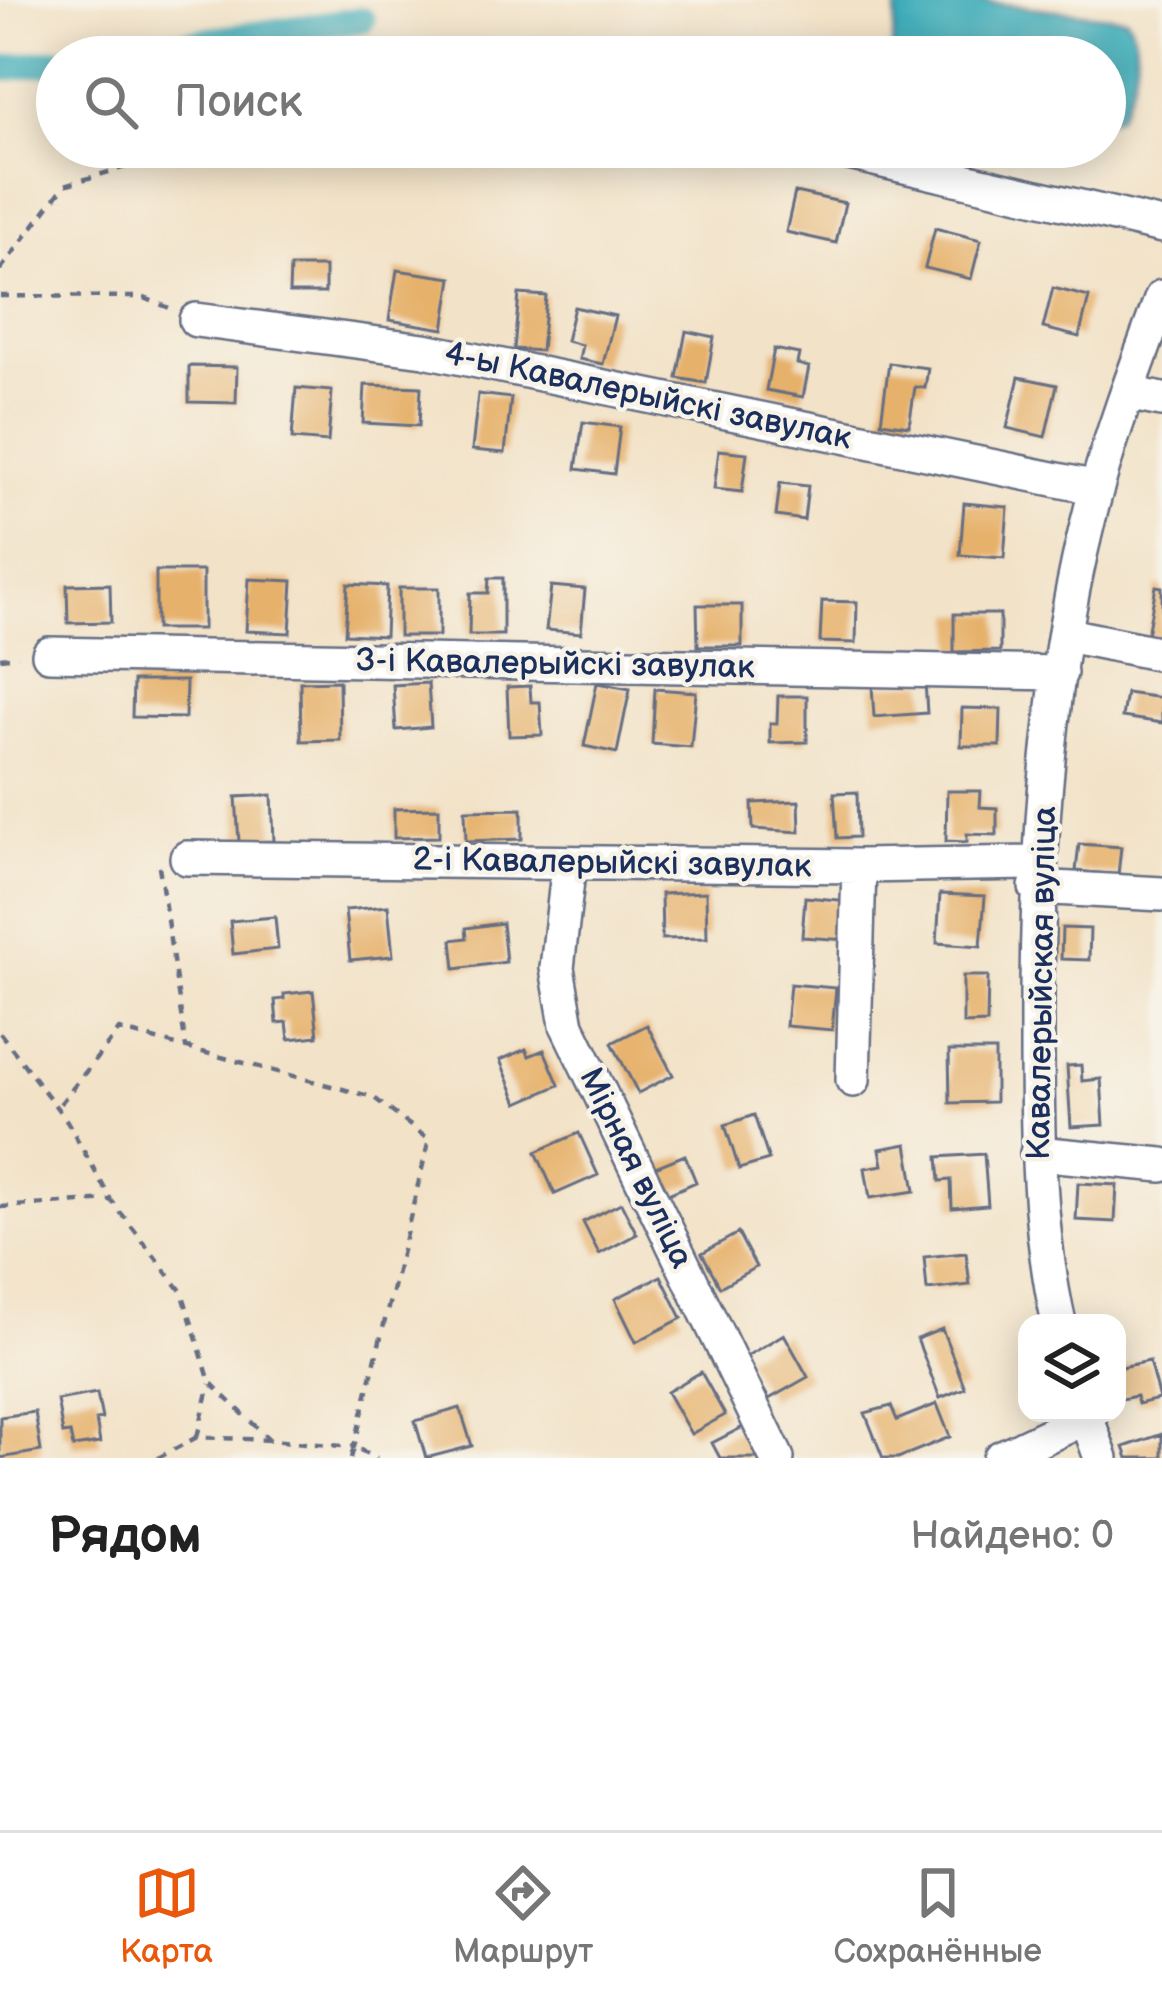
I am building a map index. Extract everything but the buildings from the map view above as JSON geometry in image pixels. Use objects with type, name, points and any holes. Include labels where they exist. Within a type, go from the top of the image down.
[{"type":"street","points":[[913,168],[1162,226]]},
{"type":"street","name":"Кавалерыйская вуліца","points":[[1058,1314],[1037,1153],[1037,875],[1060,673],[1097,488],[1162,297]]},
{"type":"street","name":"4-ы Кавалерыйскі завулак","points":[[196,320],[424,350],[1097,488]]},
{"type":"street","points":[[1127,393],[1162,400]]},
{"type":"street","points":[[1066,635],[1162,654]]},
{"type":"street","name":"3-і Кавалерыйскі завулак","points":[[50,654],[1060,673]]},
{"type":"street","name":"2-і Кавалерыйскі завулак","points":[[187,858],[859,866],[1037,875],[1162,894]]},
{"type":"street","name":"Мірная вуліца","points":[[569,863],[557,968],[567,1025],[777,1458]]},
{"type":"street","points":[[853,1081],[859,866]]},
{"type":"street","points":[[1037,1153],[1162,1165]]},
{"type":"street","points":[[1000,1458],[1072,1422]]},
{"type":"street","points":[[1088,1422],[1101,1458]]},
{"type":"path","points":[[0,270],[64,185],[122,168]]},
{"type":"path","points":[[0,296],[142,297],[196,320]]},
{"type":"path","points":[[186,1048],[157,867],[187,858]]},
{"type":"path","points":[[57,1108],[118,1030],[373,1097],[429,1140],[351,1458]]},
{"type":"path","points":[[0,1033],[57,1108],[111,1200],[182,1292],[210,1382],[270,1440]]},
{"type":"path","points":[[0,1207],[111,1200]]},
{"type":"path","points":[[197,1437],[210,1382]]},
{"type":"path","points":[[158,1458],[197,1437],[354,1447],[377,1458]]},
{"type":"water","points":[[898,0],[966,0],[1127,18],[1135,42],[1133,80],[1126,99],[1126,36],[894,36]]},
{"type":"waterway","points":[[243,36],[362,20]]},
{"type":"waterway","points":[[0,69],[36,64]]}]
